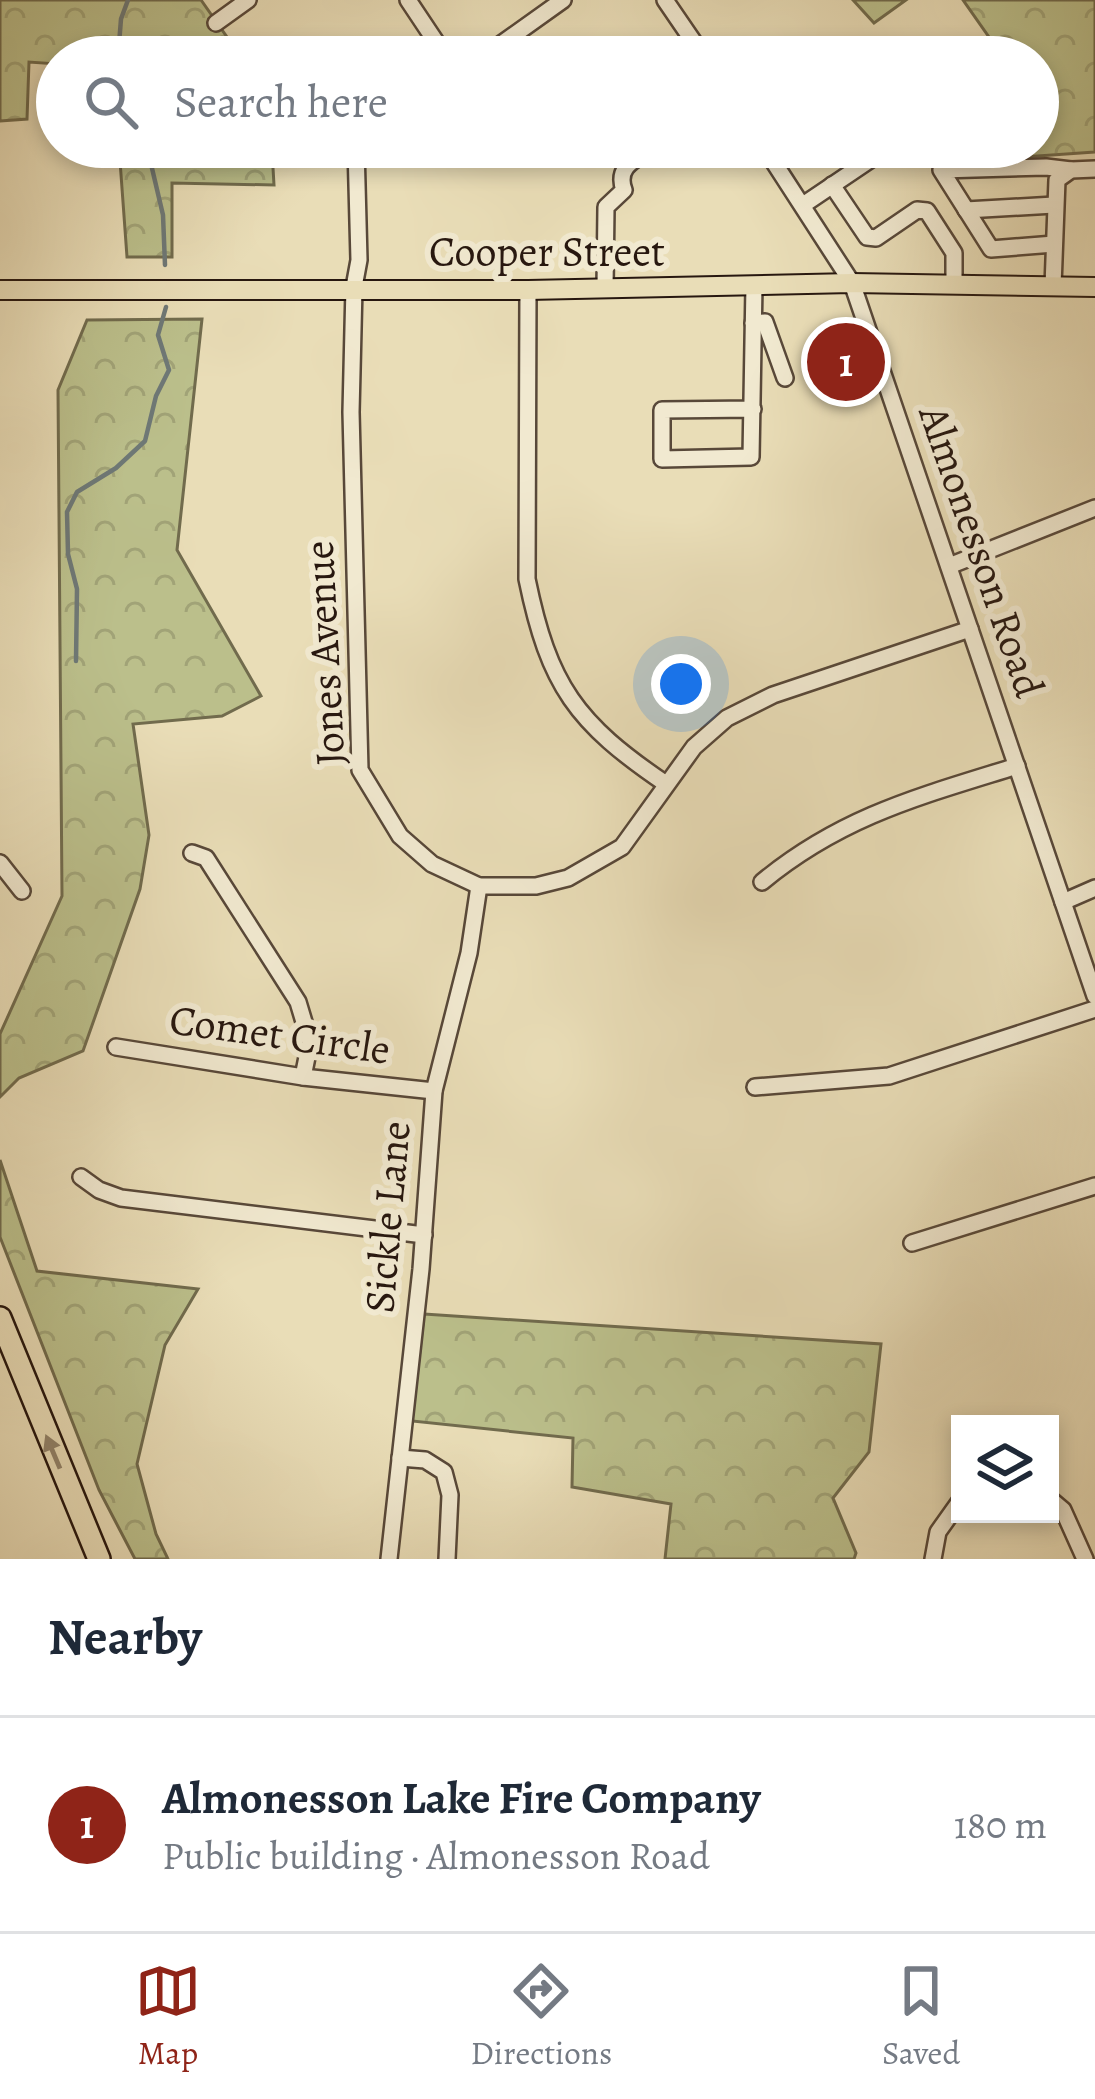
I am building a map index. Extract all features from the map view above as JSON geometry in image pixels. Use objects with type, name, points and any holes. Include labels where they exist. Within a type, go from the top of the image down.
[{"type":"highway","points":[[0,1318],[99,1559]]},
{"type":"main road","name":"Cooper Street","points":[[0,290],[528,290],[852,283],[1095,287]]},
{"type":"street","points":[[216,23],[248,0]]},
{"type":"street","points":[[408,0],[432,36]]},
{"type":"street","points":[[512,36],[563,0]]},
{"type":"street","points":[[665,0],[690,36]]},
{"type":"street","name":"Jones Avenue","points":[[357,168],[359,260],[350,412],[360,770],[400,836],[432,865],[479,886],[536,886],[568,878],[622,847],[708,731],[746,706],[970,629]]},
{"type":"street","points":[[605,288],[606,207],[624,190],[620,178],[624,168]]},
{"type":"street","name":"Almonesson Road","points":[[778,168],[852,283],[1095,996]]},
{"type":"street","points":[[803,205],[858,168]]},
{"type":"street","points":[[994,168],[941,170],[991,250],[1054,244]]},
{"type":"street","points":[[1058,168],[1095,169]]},
{"type":"street","points":[[1053,286],[1057,180],[1071,170]]},
{"type":"street","points":[[832,185],[867,237],[876,238],[917,210],[927,211],[954,253],[954,284]]},
{"type":"street","points":[[966,210],[1054,205]]},
{"type":"street","points":[[753,409],[662,410],[662,459],[751,457],[753,409],[754,285]]},
{"type":"street","points":[[528,290],[527,563],[536,623],[557,682],[577,710],[595,732],[666,784]]},
{"type":"street","points":[[754,323],[765,322],[785,378]]},
{"type":"street","points":[[949,566],[1095,508]]},
{"type":"street","points":[[762,882],[817,839],[860,818],[1017,766]]},
{"type":"street","points":[[192,853],[206,858],[298,1002],[310,1042],[303,1078]]},
{"type":"street","points":[[0,862],[22,891]]},
{"type":"street","name":"Sickle Lane","points":[[389,1559],[424,1235],[434,1091],[469,952],[479,886]]},
{"type":"street","points":[[1063,902],[1095,888]]},
{"type":"street","points":[[755,1087],[889,1076],[1095,1009]]},
{"type":"street","name":"Comet Circle","points":[[116,1047],[303,1078],[434,1091]]},
{"type":"street","points":[[81,1177],[122,1198],[424,1235]]},
{"type":"street","points":[[912,1243],[1095,1186]]},
{"type":"street","points":[[400,1458],[425,1460],[444,1472],[450,1495],[447,1559]]},
{"type":"street","points":[[1059,1506],[1084,1559]]},
{"type":"street","points":[[933,1559],[938,1532],[951,1514]]},
{"type":"green space","points":[[0,0],[201,0],[226,36],[36,36],[36,62],[29,62],[27,119],[0,121]]},
{"type":"green space","points":[[853,0],[906,0],[874,23]]},
{"type":"green space","points":[[963,0],[1095,0],[1095,152],[1059,155],[1059,36],[988,36]]},
{"type":"green space","points":[[121,168],[273,168],[274,185],[172,183],[172,257],[127,257]]},
{"type":"green space","points":[[202,319],[177,550],[261,696],[222,716],[133,724],[149,835],[140,889],[83,1051],[19,1078],[0,1097],[0,1034],[62,896],[58,390],[87,320]]},
{"type":"green space","points":[[0,1160],[37,1271],[198,1289],[165,1345],[137,1464],[156,1534],[168,1559],[135,1559],[99,1490],[0,1237]]},
{"type":"green space","points":[[424,1314],[881,1344],[869,1452],[833,1498],[856,1553],[854,1559],[665,1559],[671,1504],[572,1487],[573,1438],[412,1421]]},
{"type":"waterway","points":[[120,36],[128,0]]},
{"type":"waterway","points":[[152,168],[163,215],[165,265]]},
{"type":"waterway","points":[[76,661],[77,589],[68,554],[67,512],[77,492],[116,468],[145,441],[156,396],[169,370],[158,335],[166,307]]},
{"type":"place","name":"Almonesson Lake Fire Company","points":[[846,362]]}]
